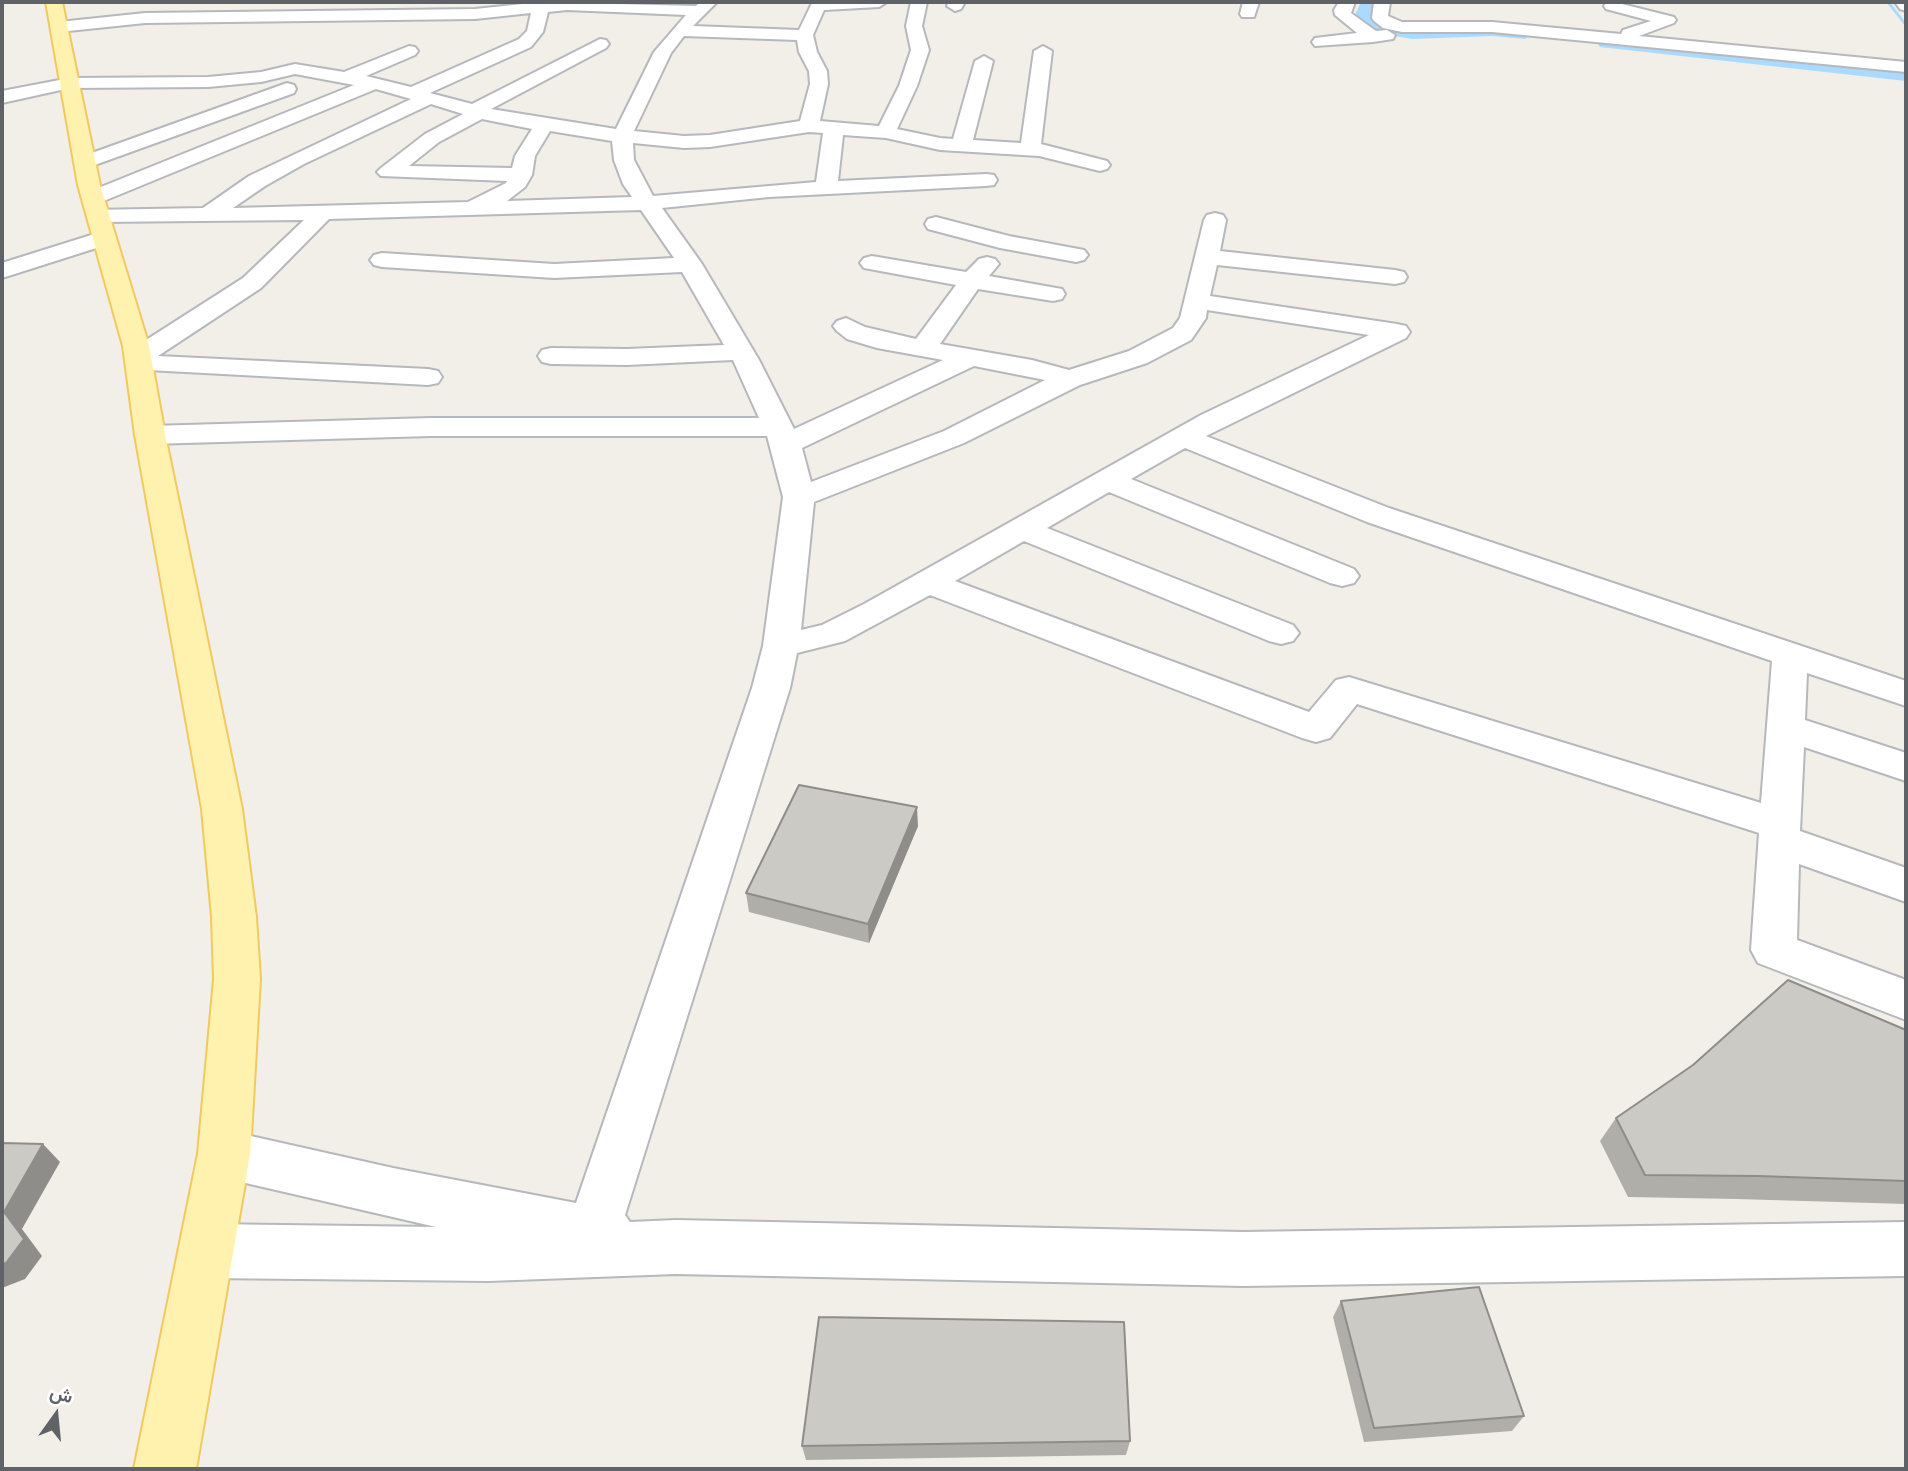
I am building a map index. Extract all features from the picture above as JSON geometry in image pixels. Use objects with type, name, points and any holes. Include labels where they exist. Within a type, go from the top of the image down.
[{"type":"main road","points":[[56,14],[85,162],[130,320],[230,868],[237,979],[224,1154],[165,1469]]},
{"type":"street","points":[[238,17],[256,2]]},
{"type":"street","points":[[809,126],[819,84],[818,71],[808,52],[804,35],[818,6],[879,2]]},
{"type":"street","points":[[886,132],[908,86],[920,50],[914,26],[919,2]]},
{"type":"street","points":[[1347,2],[1342,9],[1343,15],[1374,34]]},
{"type":"street","points":[[1382,2],[1380,18],[1396,27],[1477,26],[1906,67]]},
{"type":"street","points":[[56,14],[129,19],[475,15],[541,7],[608,4],[696,15],[804,35]]},
{"type":"street","points":[[1598,38],[1668,20],[1612,6]]},
{"type":"street","points":[[210,213],[257,181],[525,43],[535,32],[541,7]]},
{"type":"street","points":[[315,32],[332,15]]},
{"type":"street","points":[[590,1241],[766,701],[781,646],[799,497],[782,436],[741,352],[690,264],[626,169],[622,136],[663,52],[696,15]]},
{"type":"street","points":[[1564,17],[1668,45]]},
{"type":"street","points":[[1321,42],[1374,34],[1427,39]]},
{"type":"street","points":[[521,175],[388,172],[432,138],[600,44]]},
{"type":"street","points":[[295,69],[305,58],[307,51]]},
{"type":"street","points":[[85,162],[409,51]]},
{"type":"street","points":[[1030,149],[1043,51]]},
{"type":"street","points":[[961,146],[984,61]]},
{"type":"street","points":[[2,97],[70,83],[227,81],[295,69],[375,83],[475,113],[543,126],[622,136],[684,142],[765,125],[834,126],[886,132],[912,139],[961,146],[1030,149],[1100,165]]},
{"type":"street","points":[[2,271],[99,217],[375,83]]},
{"type":"street","points":[[543,126],[525,156],[521,175],[514,187],[491,201],[465,208],[451,220],[420,236],[374,267],[554,271],[690,264]]},
{"type":"street","points":[[826,189],[834,126]]},
{"type":"street","points":[[99,217],[647,203],[720,195],[986,180]]},
{"type":"street","points":[[138,360],[252,283],[323,213]]},
{"type":"street","points":[[799,497],[954,437],[1070,379],[1138,356],[1177,338],[1187,329],[1197,301],[1215,220]]},
{"type":"street","points":[[936,224],[1008,243],[1076,255]]},
{"type":"street","points":[[923,348],[972,280],[1008,243]]},
{"type":"street","points":[[1207,257],[1395,277]]},
{"type":"street","points":[[872,263],[1053,295]]},
{"type":"street","points":[[781,646],[833,633],[876,612],[1183,437],[1397,332],[1197,301]]},
{"type":"street","points":[[846,326],[869,338],[1032,368],[1070,379]]},
{"type":"street","points":[[551,356],[627,357],[741,352]]},
{"type":"street","points":[[150,435],[431,427],[782,436],[971,357]]},
{"type":"street","points":[[138,360],[428,377]]},
{"type":"street","points":[[1183,437],[1378,515],[1906,694]]},
{"type":"street","points":[[1107,480],[1342,576]]},
{"type":"street","points":[[1022,529],[1281,633]]},
{"type":"street","points":[[926,582],[1316,729],[1349,689],[1780,832],[1906,885]]},
{"type":"street","points":[[1790,656],[1774,950],[1906,1000]]},
{"type":"street","points":[[1786,727],[1906,767]]},
{"type":"street","points":[[224,1154],[590,1241],[676,1247],[1243,1259],[1906,1249]]},
{"type":"street","points":[[206,1251],[489,1254],[590,1241]]},
{"type":"building","points":[[799,785],[917,807],[868,924],[746,893]]},
{"type":"building","points":[[1788,980],[1906,1030],[1906,1181],[1645,1175],[1616,1118],[1693,1065]]},
{"type":"building","points":[[2,1143],[43,1144],[4,1212],[24,1239],[6,1263],[2,1264]]},
{"type":"building","points":[[1479,1287],[1524,1416],[1374,1428],[1341,1301]]},
{"type":"building","points":[[819,1317],[1124,1322],[1130,1441],[802,1446]]},
{"type":"waterway","points":[[1369,2],[1362,17],[1373,26],[1389,30],[1412,34],[1492,31],[1525,34]]},
{"type":"waterway","points":[[1888,2],[1906,26]]},
{"type":"waterway","points":[[1606,43],[1906,76]]}]
